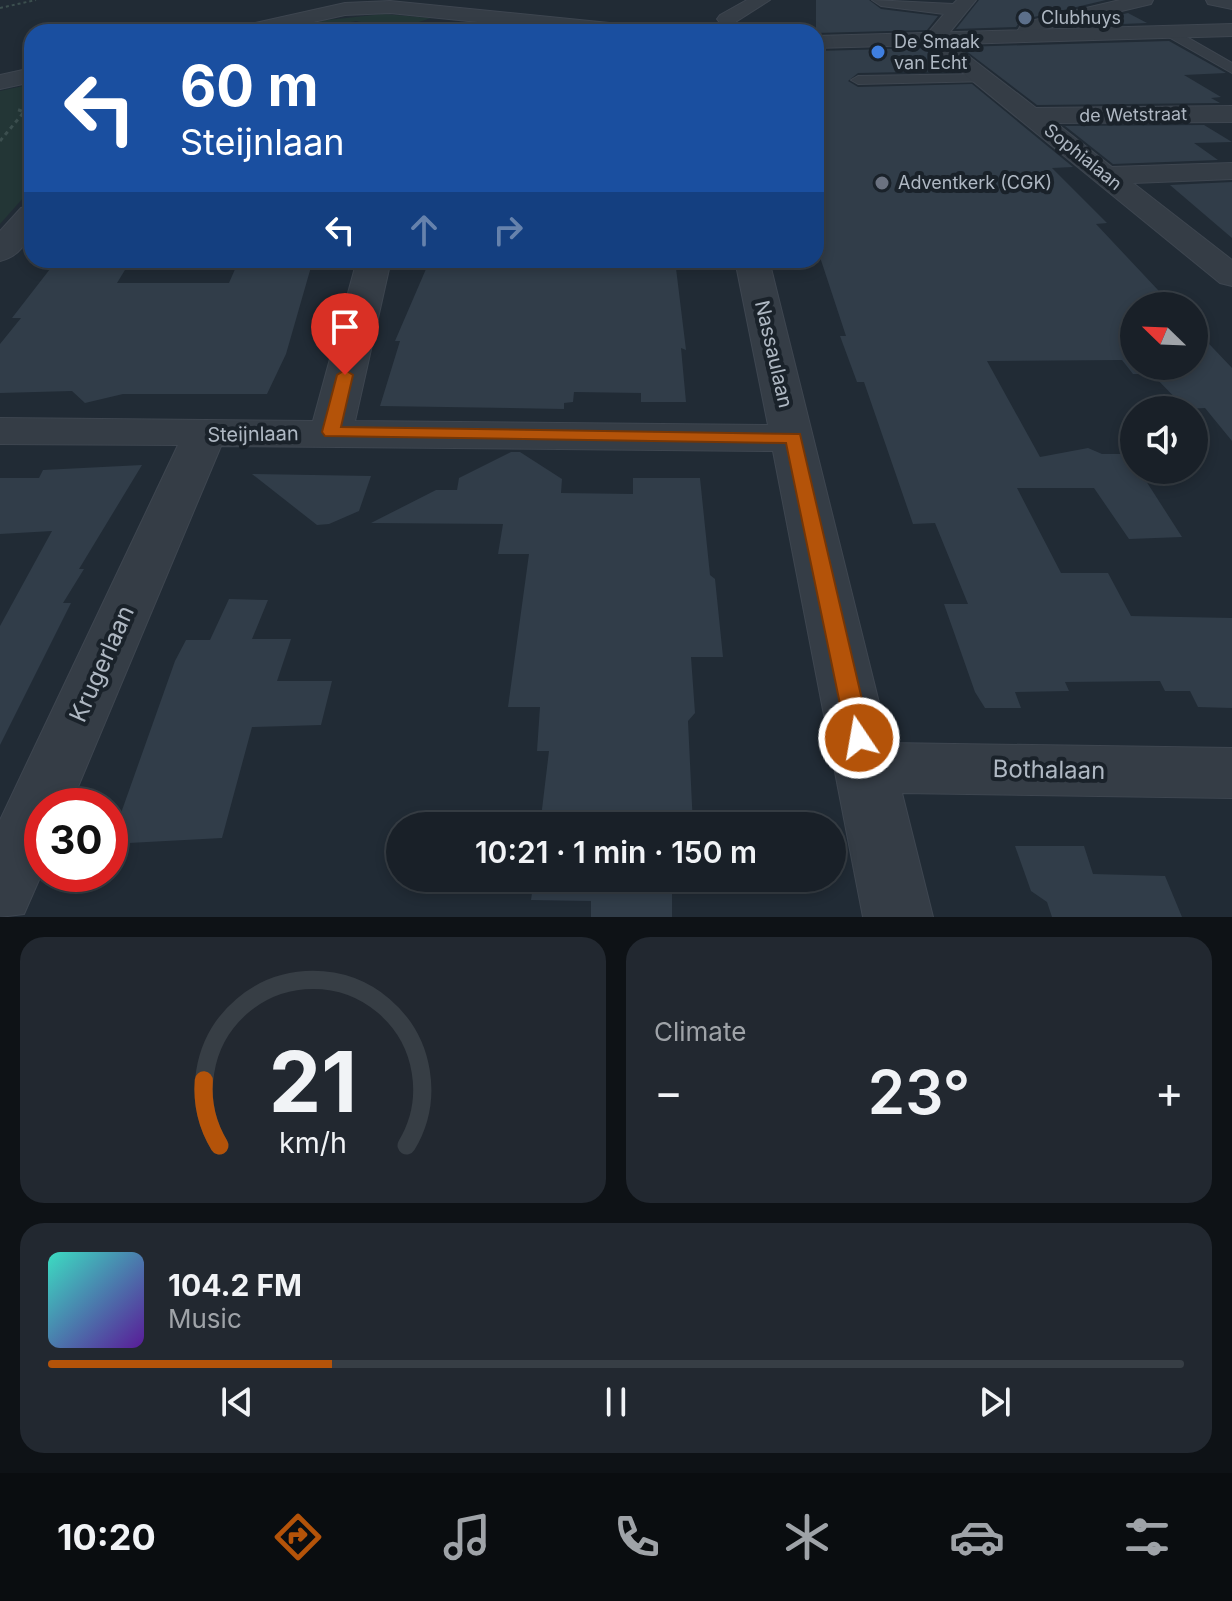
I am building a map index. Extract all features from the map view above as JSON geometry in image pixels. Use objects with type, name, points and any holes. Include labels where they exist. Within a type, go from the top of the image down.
[{"type":"street","points":[[727,19],[761,0]]},
{"type":"street","points":[[881,0],[962,5]]},
{"type":"street","points":[[1025,36],[1029,27],[1144,0]]},
{"type":"street","points":[[1215,0],[1232,3]]},
{"type":"street","points":[[270,24],[345,4],[392,4],[568,24]]},
{"type":"street","points":[[933,39],[962,5]]},
{"type":"street","points":[[824,42],[1232,30]]},
{"type":"street","name":"Sophialaan","points":[[933,39],[1107,176],[1216,250],[1232,276]]},
{"type":"street","points":[[0,82],[24,77]]},
{"type":"street","name":"de Wetstraat","points":[[1034,116],[1232,114]]},
{"type":"street","points":[[1107,176],[1232,171]]},
{"type":"street","points":[[0,251],[24,223]]},
{"type":"street","points":[[331,432],[372,268]]},
{"type":"street","name":"Nassaulaan","points":[[754,268],[898,917]]},
{"type":"street","name":"Steijnlaan","points":[[0,431],[794,438]]},
{"type":"street","name":"Krugerlaan","points":[[0,892],[204,435]]},
{"type":"street","name":"Bothalaan","points":[[866,768],[1232,773]]},
{"type":"lane","points":[[1169,32],[1232,69]]},
{"type":"lane","points":[[858,80],[985,78]]},
{"type":"path","points":[[0,8],[36,0]]},
{"type":"path","points":[[0,141],[24,112],[9,106]]},
{"type":"shaded area","points":[[383,14],[431,18],[413,24],[356,21],[327,24],[318,21]]},
{"type":"shaded area","points":[[24,86],[24,197],[0,224],[0,91]]},
{"type":"building","points":[[816,0],[869,0],[881,9],[938,16],[927,30],[824,33],[824,24],[816,24]]},
{"type":"building","points":[[979,0],[1106,0],[1021,20],[1016,27],[956,29]]},
{"type":"building","points":[[1128,13],[1147,23],[1073,26]]},
{"type":"building","points":[[1169,41],[1226,73],[1184,75],[1221,97],[1211,98],[1220,103],[1037,105],[961,47]]},
{"type":"building","points":[[927,48],[956,71],[858,73],[848,81],[858,87],[972,84],[1073,167],[1052,168],[1107,223],[1096,224],[1160,292],[1120,292],[1120,360],[987,361],[1040,457],[1088,448],[1102,454],[1120,454],[1120,484],[1148,484],[1182,537],[1129,539],[1094,488],[1017,488],[1061,573],[1108,573],[1131,616],[1232,618],[1232,708],[1198,707],[1190,691],[1165,691],[1160,681],[1065,682],[1069,691],[1015,692],[1021,708],[985,708],[975,692],[944,604],[968,604],[935,523],[913,524],[864,382],[857,382],[840,336],[846,336],[824,268],[824,51]]},
{"type":"building","points":[[1204,125],[1232,142],[1194,143],[1218,160],[1113,164],[1065,126]]},
{"type":"building","points":[[1232,182],[1232,238],[1170,185]]},
{"type":"building","points":[[51,268],[126,268],[117,283],[229,283],[236,268],[311,268],[286,354],[267,394],[123,394],[85,403],[72,391],[0,393],[0,344],[21,318],[12,318]]},
{"type":"building","points":[[676,268],[686,350],[681,348],[686,402],[641,402],[641,393],[574,392],[573,402],[564,403],[564,409],[380,406],[400,341],[395,341],[426,269]]},
{"type":"building","points":[[1208,343],[1232,368],[1232,441],[1208,412],[1208,396],[1173,396],[1158,380],[1208,380]]},
{"type":"building","points":[[511,452],[520,452],[562,479],[561,493],[633,494],[633,478],[700,478],[710,575],[715,579],[723,657],[691,657],[695,713],[688,721],[692,812],[542,812],[549,751],[537,751],[540,707],[508,707],[529,554],[498,554],[503,524],[371,523],[436,490],[457,490],[459,478]]},
{"type":"building","points":[[142,465],[79,569],[84,569],[63,603],[71,603],[0,745],[0,626],[52,531],[0,534],[0,478],[39,478],[43,470]]},
{"type":"building","points":[[252,474],[371,476],[359,511],[329,524],[317,525]]},
{"type":"building","points":[[229,599],[268,600],[252,639],[291,639],[277,681],[332,681],[321,725],[252,727],[222,838],[128,843],[128,793],[175,661],[186,640],[210,640]]},
{"type":"building","points":[[1015,846],[1084,846],[1093,874],[1165,876],[1182,917],[1052,917],[1047,902],[1031,891]]},
{"type":"building","points":[[532,892],[672,892],[672,917],[591,917],[591,901],[531,900]]},
{"type":"place","name":"Clubhuys","points":[[1025,18]]},
{"type":"place","name":"De Smaak van Echt","points":[[878,52]]},
{"type":"place","name":"Adventkerk (CGK)","points":[[882,183]]},
{"type":"route","points":[[345,375],[331,432],[794,438],[859,738]]}]
